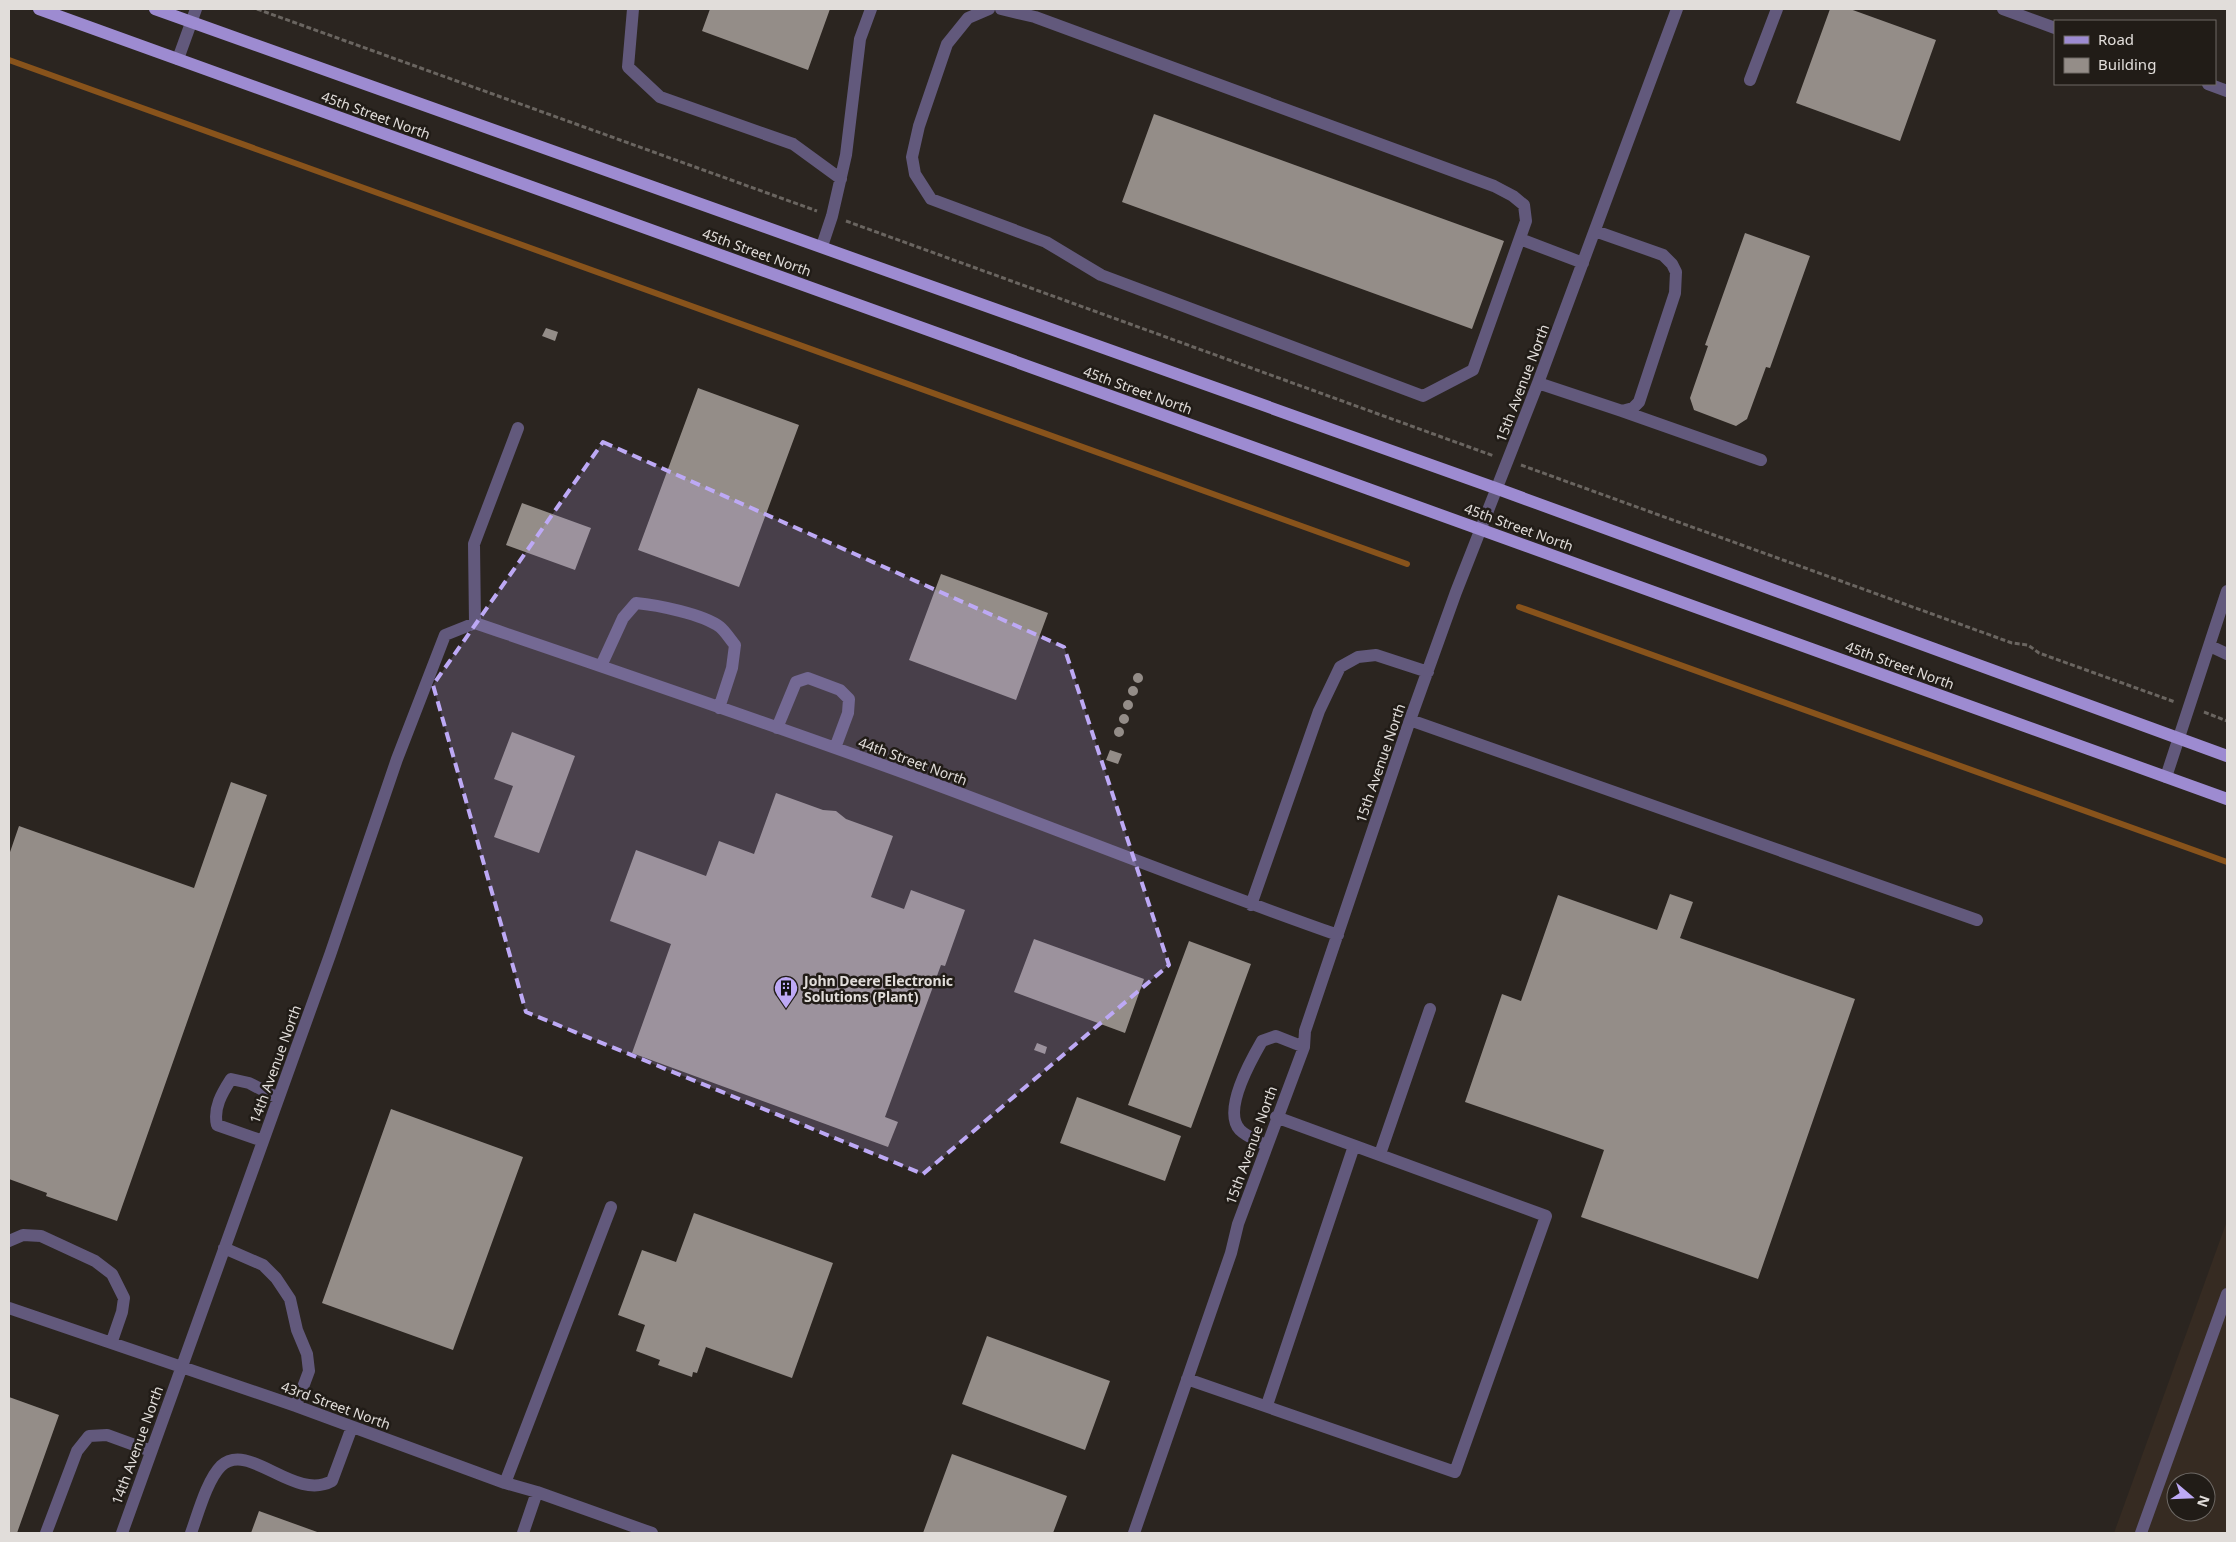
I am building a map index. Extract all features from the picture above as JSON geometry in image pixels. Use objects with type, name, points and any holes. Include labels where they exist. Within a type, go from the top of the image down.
[{"type":"main road","name":"45th Street North","points":[[39,9],[2227,799]]},
{"type":"main road","name":"45th Street North","points":[[155,9],[1498,489],[2227,756]]},
{"type":"street","points":[[178,59],[196,9]]},
{"type":"street","points":[[633,9],[628,67],[660,97],[793,144],[841,179]]},
{"type":"street","points":[[822,246],[841,179],[846,154],[860,39],[871,9]]},
{"type":"street","points":[[990,9],[968,18],[947,44],[919,126],[912,157],[915,174],[931,198],[1046,242],[1101,275],[1423,396],[1472,370],[1526,221],[1524,205],[1494,186],[1035,16],[1001,9]]},
{"type":"street","name":"15th Avenue North","points":[[1134,1533],[1231,1253],[1238,1224],[1276,1117],[1304,1047],[1305,1031],[1410,720],[1456,592],[1498,489],[1677,9]]},
{"type":"street","points":[[1750,80],[1777,9]]},
{"type":"street","points":[[2003,9],[2054,28]]},
{"type":"street","points":[[2211,85],[2227,91]]},
{"type":"street","points":[[1595,231],[1663,255],[1676,272],[1675,293],[1639,402],[1633,408],[1622,411]]},
{"type":"street","points":[[1520,240],[1583,263]]},
{"type":"street","points":[[1538,383],[1761,460]]},
{"type":"street","points":[[475,622],[474,544],[518,428]]},
{"type":"street","points":[[2166,777],[2227,592]]},
{"type":"street","points":[[601,666],[623,618],[636,604],[662,606],[696,617],[719,626],[735,645],[732,668],[719,708]]},
{"type":"street","name":"44th Street North","points":[[475,622],[835,748],[1120,853],[1251,905],[1338,935]]},
{"type":"street","name":"14th Avenue North","points":[[122,1533],[330,955],[397,759],[445,634],[475,622]]},
{"type":"street","points":[[2210,646],[2227,654]]},
{"type":"street","points":[[1251,905],[1319,711],[1340,667],[1358,657],[1376,655],[1428,672]]},
{"type":"street","points":[[776,728],[796,682],[808,678],[840,690],[849,699],[848,713],[835,748]]},
{"type":"street","points":[[1410,720],[1977,920]]},
{"type":"street","points":[[1380,1154],[1430,1009]]},
{"type":"street","points":[[1267,1146],[1241,1131],[1235,1122],[1233,1111],[1238,1092],[1262,1041],[1276,1036],[1304,1047]]},
{"type":"street","points":[[262,1141],[217,1125],[215,1114],[223,1092],[231,1079],[249,1083],[278,1098]]},
{"type":"street","points":[[1187,1379],[1267,1405],[1455,1472],[1546,1216],[1276,1117]]},
{"type":"street","points":[[1267,1405],[1354,1146]]},
{"type":"street","points":[[505,1483],[611,1207]]},
{"type":"street","points":[[9,1241],[23,1235],[41,1236],[95,1261],[112,1274],[124,1298],[122,1312],[112,1341]]},
{"type":"street","points":[[224,1248],[263,1265],[276,1278],[290,1299],[296,1330],[307,1354],[308,1371],[296,1406]]},
{"type":"street","points":[[2141,1533],[2227,1294]]},
{"type":"street","name":"43rd Street North","points":[[9,1308],[112,1341],[505,1483],[537,1492],[652,1533]]},
{"type":"street","points":[[192,1533],[205,1495],[220,1467],[231,1459],[243,1459],[305,1486],[324,1486],[332,1481],[352,1427]]},
{"type":"street","points":[[46,1533],[77,1451],[89,1436],[107,1435],[151,1452]]},
{"type":"street","points":[[523,1533],[537,1492]]},
{"type":"path","points":[[257,9],[2012,643],[2028,646],[2039,653],[2227,721]]},
{"type":"highlighted area","points":[[603,442],[1064,647],[1169,965],[923,1174],[526,1012],[433,685]]},
{"type":"shaded area","points":[[2227,1221],[2227,1533],[2114,1533]]},
{"type":"building","points":[[710,9],[830,9],[808,70],[702,31]]},
{"type":"building","points":[[1830,9],[1850,9],[1936,40],[1900,141],[1796,103]]},
{"type":"building","points":[[1154,114],[1504,241],[1472,329],[1122,202]]},
{"type":"building","points":[[1745,233],[1810,256],[1770,368],[1766,367],[1747,419],[1736,426],[1694,410],[1690,398],[1708,346],[1705,345]]},
{"type":"building","points":[[546,328],[558,332],[555,341],[542,336]]},
{"type":"building","points":[[698,388],[799,425],[739,587],[638,550]]},
{"type":"building","points":[[522,503],[591,528],[575,570],[506,545]]},
{"type":"building","points":[[941,574],[1048,613],[1016,700],[909,660]]},
{"type":"building","points":[[1138,673],[1143,678],[1138,683],[1133,678]]},
{"type":"building","points":[[1131,686],[1135,686],[1138,691],[1135,696],[1131,696],[1128,693],[1128,689]]},
{"type":"building","points":[[1126,700],[1130,700],[1133,705],[1130,710],[1126,710],[1123,707],[1123,703]]},
{"type":"building","points":[[1122,714],[1126,714],[1129,719],[1126,724],[1122,724],[1119,721],[1119,717]]},
{"type":"building","points":[[1119,727],[1124,732],[1119,737],[1114,732]]},
{"type":"building","points":[[512,732],[575,756],[539,853],[494,837],[513,786],[494,779]]},
{"type":"building","points":[[1110,750],[1122,754],[1118,764],[1106,760]]},
{"type":"building","points":[[231,782],[267,795],[117,1221],[46,1196],[47,1193],[9,1179],[9,855],[19,826],[194,888]]},
{"type":"building","name":"John Deere Electronic Solutions (Plant)","points":[[776,793],[823,810],[836,811],[846,819],[893,836],[871,897],[904,909],[911,890],[965,910],[945,966],[941,965],[885,1117],[898,1122],[888,1147],[632,1053],[671,944],[610,921],[636,850],[706,876],[719,841],[754,854]]},
{"type":"building","points":[[1670,894],[1693,902],[1680,938],[1855,999],[1758,1279],[1581,1217],[1604,1150],[1465,1102],[1502,994],[1521,1001],[1558,895],[1657,930]]},
{"type":"building","points":[[1034,939],[1144,979],[1125,1033],[1014,992]]},
{"type":"building","points":[[1189,941],[1251,964],[1191,1128],[1128,1105]]},
{"type":"building","points":[[1037,1043],[1047,1047],[1045,1054],[1034,1050]]},
{"type":"building","points":[[1077,1097],[1181,1136],[1165,1181],[1060,1143]]},
{"type":"building","points":[[391,1109],[523,1157],[453,1350],[322,1303]]},
{"type":"building","points":[[694,1213],[833,1263],[792,1378],[706,1347],[697,1373],[693,1372],[692,1377],[658,1365],[660,1360],[636,1351],[645,1325],[618,1315],[642,1250],[676,1262]]},
{"type":"building","points":[[987,1336],[1110,1381],[1085,1450],[962,1404]]},
{"type":"building","points":[[9,1397],[59,1415],[17,1533],[9,1533]]},
{"type":"building","points":[[952,1454],[1067,1496],[1053,1533],[923,1533]]},
{"type":"building","points":[[259,1511],[320,1533],[251,1533]]},
{"type":"waterway","points":[[9,60],[1407,564]]},
{"type":"waterway","points":[[1519,607],[2227,862]]},
{"type":"place","name":"John Deere Electronic Solutions (Plant)","points":[[786,1009]]}]
